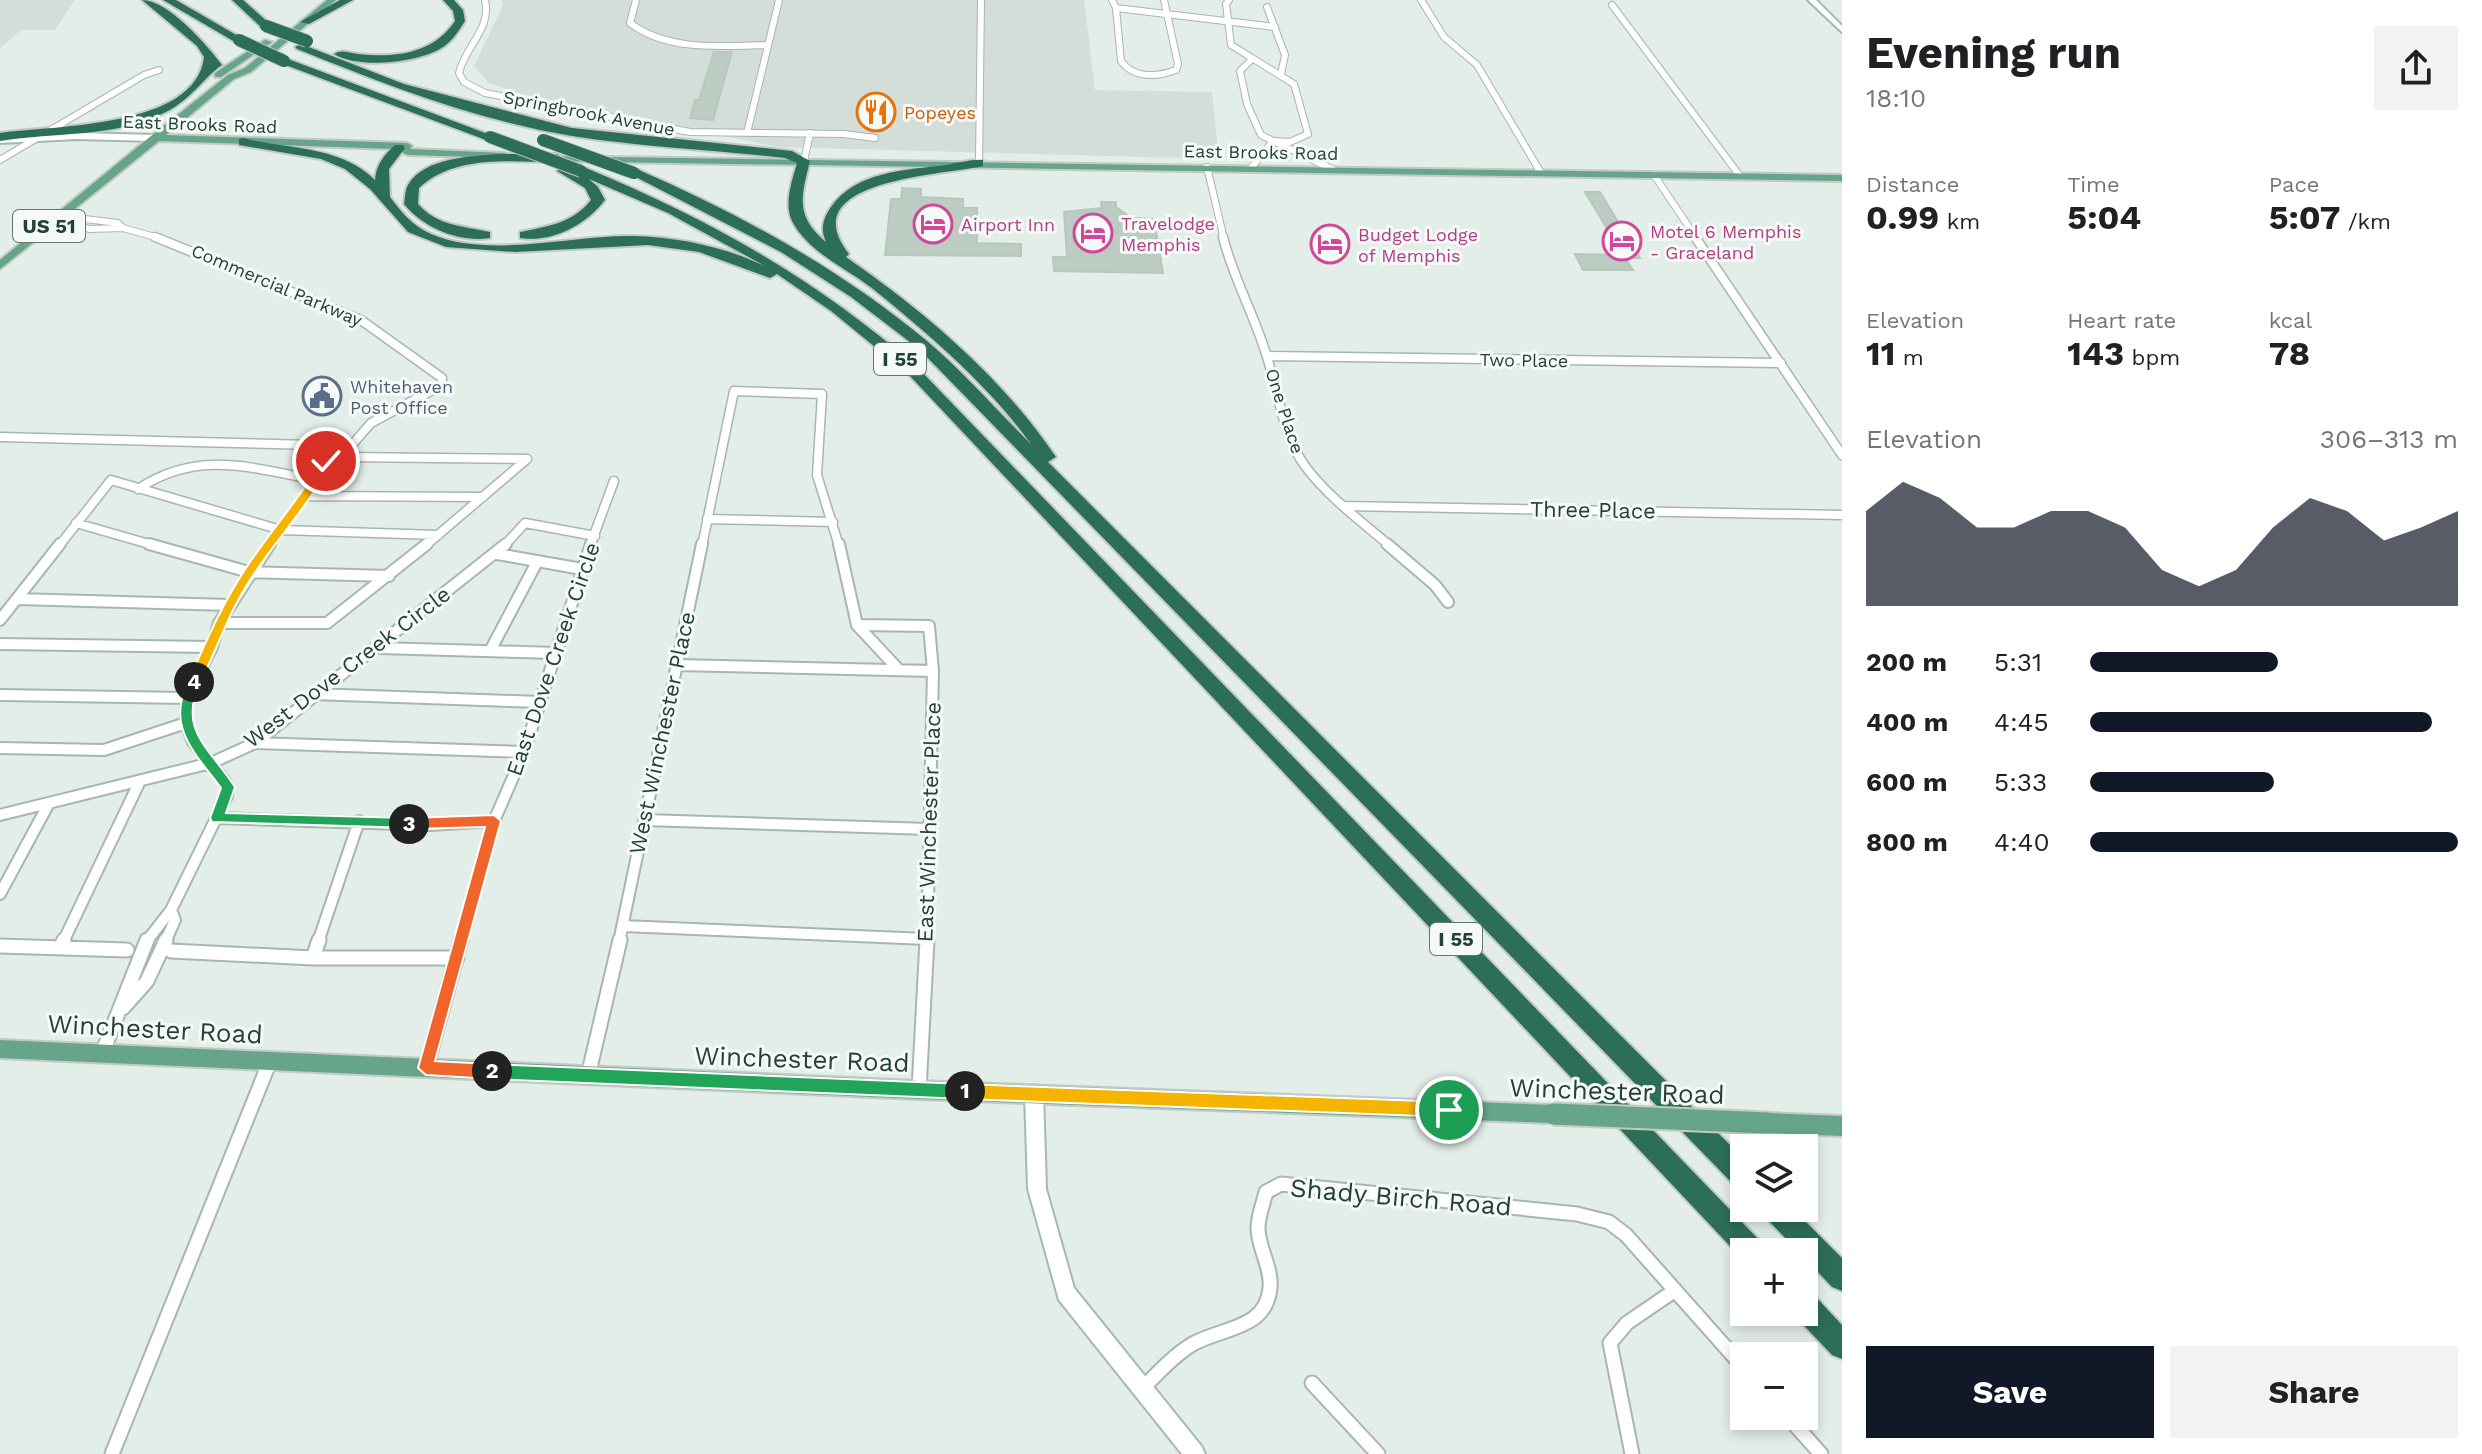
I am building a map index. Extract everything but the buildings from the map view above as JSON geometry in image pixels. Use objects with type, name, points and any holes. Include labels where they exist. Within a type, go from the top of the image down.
[{"type":"highway","points":[[147,0],[201,44],[215,60],[216,67],[205,86]]},
{"type":"highway","name":"I 55","points":[[168,0],[284,61],[581,171],[711,227],[779,266],[846,313],[946,404],[1740,1238]]},
{"type":"highway","name":"I 55","points":[[237,0],[264,24],[393,85],[634,173],[758,230],[855,292],[924,346],[1730,1163]]},
{"type":"highway","points":[[305,22],[348,0]]},
{"type":"highway","points":[[304,44],[355,58],[412,55],[431,48],[454,31],[460,15],[448,0]]},
{"type":"highway","points":[[0,139],[53,130],[126,124],[161,113],[200,81],[208,69],[210,55]]},
{"type":"highway","points":[[393,85],[572,132],[788,154],[804,161],[796,202],[800,222],[813,237],[919,319],[992,389],[1033,434],[1072,494]]},
{"type":"highway","points":[[243,142],[267,149],[322,155],[344,163],[369,180],[395,216],[417,233],[459,245],[506,249],[629,240],[668,242],[706,249],[751,265],[846,313]]},
{"type":"highway","points":[[387,203],[379,174],[399,148]]},
{"type":"highway","points":[[536,155],[547,165],[563,165],[597,193],[598,200],[581,220],[548,232],[499,236],[462,232],[428,220],[415,209],[410,198],[413,187],[424,176],[459,163],[563,165]]},
{"type":"highway","points":[[853,265],[836,248],[829,230],[835,209],[850,195],[875,182],[901,174],[961,168],[979,163]]},
{"type":"highway","points":[[1788,1222],[1842,1277]]},
{"type":"highway","points":[[1818,1320],[1842,1345]]},
{"type":"main road","name":"US 51","points":[[231,77],[235,68],[320,0]]},
{"type":"main road","name":"US 51","points":[[0,266],[154,138],[231,77],[248,70],[332,0]]},
{"type":"main road","points":[[1812,0],[1842,30]]},
{"type":"main road","points":[[154,138],[150,128],[268,42]]},
{"type":"main road","name":"East Brooks Road","points":[[0,139],[154,138],[664,155],[680,159]]},
{"type":"main road","name":"East Brooks Road","points":[[399,148],[408,152],[563,165],[680,159],[1842,178]]},
{"type":"main road","name":"Winchester Road","points":[[0,1049],[103,1051],[919,1090],[1842,1126]]},
{"type":"main road","points":[[1034,1093],[1037,1189],[1066,1293],[1195,1454]]},
{"type":"street","name":"Springbrook Avenue","points":[[485,0],[487,18],[459,70],[461,78],[472,87],[500,97],[678,130],[875,138]]},
{"type":"street","points":[[636,0],[630,23],[643,33],[699,44],[768,45]]},
{"type":"street","points":[[747,133],[779,0]]},
{"type":"street","points":[[979,163],[981,0]]},
{"type":"street","points":[[1112,0],[1116,8],[1114,16],[1121,63],[1131,72],[1148,76],[1176,70],[1178,64],[1164,0]]},
{"type":"street","points":[[1218,0],[1227,2],[1231,45],[1294,84],[1308,134],[1290,142],[1273,141]]},
{"type":"street","points":[[1421,0],[1444,37],[1477,65],[1541,173]]},
{"type":"street","points":[[1612,5],[1740,176]]},
{"type":"street","points":[[1267,7],[1285,55],[1281,74]]},
{"type":"street","points":[[1116,8],[1275,27]]},
{"type":"street","points":[[1251,60],[1240,71],[1247,104],[1261,135],[1332,169]]},
{"type":"street","points":[[0,160],[144,75],[159,70]]},
{"type":"street","points":[[804,161],[810,133]]},
{"type":"street","points":[[1251,168],[1273,141]]},
{"type":"street","name":"One Place","points":[[1207,167],[1230,265],[1267,356],[1287,428],[1303,464],[1344,506],[1435,585],[1448,602]]},
{"type":"street","points":[[1654,175],[1842,455]]},
{"type":"street","name":"Commercial Parkway","points":[[57,219],[72,226],[108,231],[123,228],[171,241],[361,320],[442,378],[440,388],[382,416],[366,427],[351,446],[334,445]]},
{"type":"street","name":"Two Place","points":[[1267,356],[1781,363]]},
{"type":"street","name":"West Winchester Place","points":[[588,1076],[623,926],[734,391],[822,394],[817,475],[833,522]]},
{"type":"street","points":[[0,437],[334,445],[317,480],[249,572],[229,605],[186,698],[186,723],[193,742],[228,787],[217,818],[171,910],[160,919],[129,981],[121,1010],[103,1051]]},
{"type":"street","points":[[219,623],[327,623],[389,576],[527,459],[342,457]]},
{"type":"street","points":[[138,489],[165,469],[196,462],[317,480]]},
{"type":"street","points":[[0,620],[111,480],[281,530],[438,535]]},
{"type":"street","name":"East Dove Creek Circle","points":[[426,1068],[494,821],[524,752],[582,569],[614,481]]},
{"type":"street","points":[[306,496],[483,497]]},
{"type":"street","name":"Three Place","points":[[1344,506],[1842,515]]},
{"type":"street","points":[[707,519],[833,522],[857,625],[899,670]]},
{"type":"street","points":[[76,523],[249,572],[389,576]]},
{"type":"street","name":"West Dove Creek Circle","points":[[0,815],[211,763],[255,743],[313,694],[379,648],[497,554],[525,523],[595,536]]},
{"type":"street","points":[[497,554],[582,569]]},
{"type":"street","points":[[490,651],[537,562]]},
{"type":"street","points":[[17,599],[229,605]]},
{"type":"street","name":"East Winchester Place","points":[[857,625],[929,626],[933,671],[927,939],[919,1090]]},
{"type":"street","points":[[0,644],[212,647]]},
{"type":"street","points":[[379,648],[557,653]]},
{"type":"street","points":[[677,665],[933,671]]},
{"type":"street","points":[[313,694],[540,702]]},
{"type":"street","points":[[0,695],[186,698]]},
{"type":"street","points":[[0,748],[104,750],[186,723]]},
{"type":"street","points":[[255,743],[524,752]]},
{"type":"street","points":[[60,948],[139,783]]},
{"type":"street","points":[[0,894],[48,805]]},
{"type":"street","points":[[217,818],[430,825],[494,821]]},
{"type":"street","points":[[644,820],[929,829]]},
{"type":"street","points":[[313,958],[359,821]]},
{"type":"street","points":[[121,1010],[147,981],[166,950],[175,920],[171,910]]},
{"type":"street","points":[[623,926],[927,939]]},
{"type":"street","points":[[0,946],[127,950]]},
{"type":"street","points":[[144,950],[313,958],[457,958]]},
{"type":"street","points":[[112,1454],[270,1061]]},
{"type":"street","name":"Shady Birch Road","points":[[1141,1390],[1176,1357],[1197,1343],[1241,1328],[1258,1318],[1267,1304],[1270,1288],[1260,1240],[1259,1215],[1266,1192],[1281,1184],[1592,1216],[1618,1228],[1730,1353]]},
{"type":"street","points":[[1632,1454],[1610,1343],[1627,1323],[1674,1291]]},
{"type":"street","points":[[1312,1383],[1378,1454]]},
{"type":"street","points":[[1800,1430],[1821,1454]]},
{"type":"shaded area","points":[[0,0],[75,0],[55,30],[21,30],[0,48]]},
{"type":"shaded area","points":[[501,0],[1084,0],[1095,90],[1212,92],[1219,159],[778,147],[522,94],[489,83],[474,66],[503,5]]},
{"type":"place","name":"Popeyes","points":[[876,112]]},
{"type":"place","name":"Airport Inn","points":[[933,224]]},
{"type":"place","name":"Travelodge Memphis","points":[[1093,233]]},
{"type":"place","name":"Motel 6 Memphis - Graceland","points":[[1622,241]]},
{"type":"place","name":"Budget Lodge of Memphis","points":[[1330,244]]},
{"type":"place","name":"Whitehaven Post Office","points":[[322,396]]},
{"type":"route","points":[[326,461],[317,480],[249,572],[219,623],[212,647],[186,698],[186,723],[193,742],[228,787],[217,818],[430,825],[494,821],[426,1068],[1449,1110]]}]
